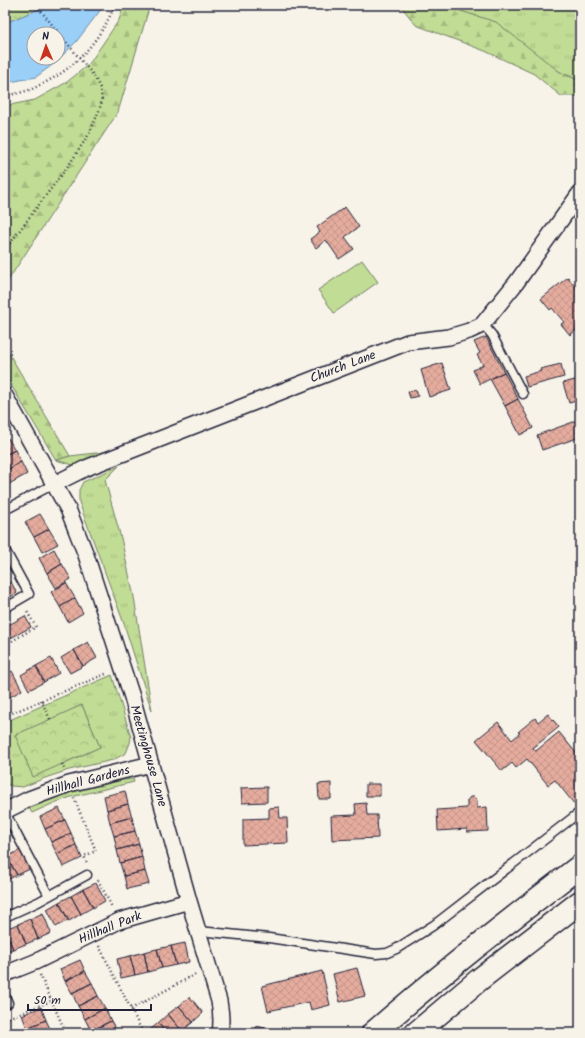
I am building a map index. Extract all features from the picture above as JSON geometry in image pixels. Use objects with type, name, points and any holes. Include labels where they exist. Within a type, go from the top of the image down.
[{"type":"highway","points":[[373,1033],[497,931],[580,866]]},
{"type":"highway","points":[[416,1033],[480,980],[580,902]]},
{"type":"street","name":"Church Lane","points":[[54,484],[86,468],[408,342],[449,337],[482,325],[516,283],[580,193]]},
{"type":"street","name":"Meetinghouse Lane","points":[[5,396],[68,509],[86,555],[123,666],[189,901],[199,931],[221,1012],[222,1022],[220,1033]]},
{"type":"street","name":"Hillhall Gardens","points":[[5,811],[29,799],[69,784],[151,764]]},
{"type":"street","name":"Hillhall Park","points":[[5,974],[35,962],[119,921],[189,901]]},
{"type":"lane","points":[[482,325],[488,329],[492,335],[523,394]]},
{"type":"lane","points":[[5,510],[54,484]]},
{"type":"lane","points":[[5,550],[29,594],[5,608]]},
{"type":"lane","points":[[5,811],[49,896]]},
{"type":"lane","points":[[199,931],[269,938],[376,954],[387,953],[434,925],[580,812]]},
{"type":"lane","points":[[5,917],[49,896],[87,875]]},
{"type":"path","points":[[5,250],[71,162],[89,134],[102,100],[100,88],[94,76],[36,5]]},
{"type":"path","points":[[5,96],[32,89],[59,75],[75,63],[103,30],[115,5]]},
{"type":"path","points":[[5,645],[36,627],[20,600]]},
{"type":"path","points":[[5,716],[123,666]]},
{"type":"path","points":[[41,700],[50,719]]},
{"type":"path","points":[[69,784],[96,851],[84,856],[89,867],[87,875],[97,877],[119,921]]},
{"type":"path","points":[[92,934],[143,1033]]},
{"type":"path","points":[[35,962],[66,1033]]},
{"type":"path","points":[[131,1009],[209,967]]},
{"type":"path","points":[[5,1019],[51,1000]]},
{"type":"green space","points":[[5,5],[49,5],[5,23]]},
{"type":"green space","points":[[124,5],[150,5],[118,112],[5,285],[5,106],[35,100],[67,82],[89,64],[119,20]]},
{"type":"green space","points":[[400,5],[445,5],[496,22],[560,72],[580,81],[580,96],[561,96],[534,74],[485,51],[416,25]]},
{"type":"green space","points":[[445,5],[580,5],[580,81],[560,72],[464,12]]},
{"type":"green space","points":[[362,260],[378,282],[334,313],[318,290]]},
{"type":"green space","points":[[5,347],[70,456],[56,460],[5,375]]},
{"type":"green space","points":[[104,452],[84,464],[73,465],[56,460],[70,456]]},
{"type":"green space","points":[[119,466],[105,480],[121,538],[134,597],[152,711],[123,621],[79,502],[79,490],[83,482]]},
{"type":"green space","points":[[112,675],[131,737],[126,753],[113,760],[69,770],[23,787],[11,786],[5,783],[5,722]],"holes":[[[82,705],[100,747],[62,764]]]},
{"type":"green space","points":[[82,705],[100,747],[33,777],[15,735]]},
{"type":"green space","points":[[133,779],[134,782],[71,797],[32,813],[29,808],[68,793]]},
{"type":"water","points":[[49,5],[103,5],[76,42],[66,52],[66,26],[26,26],[26,66],[51,66],[36,77],[5,83],[5,23]]},
{"type":"building","points":[[345,207],[359,227],[345,237],[354,249],[339,259],[326,240],[316,248],[310,239],[320,232],[317,227]]},
{"type":"building","points":[[568,277],[580,293],[580,327],[570,335],[561,324],[564,322],[552,308],[550,310],[541,299]]},
{"type":"building","points":[[486,337],[504,372],[480,384],[473,370],[483,365],[477,355],[480,353],[474,342]]},
{"type":"building","points":[[442,363],[451,390],[429,397],[421,370]]},
{"type":"building","points":[[561,364],[564,377],[527,387],[524,376],[541,371],[540,369]]},
{"type":"building","points":[[504,372],[518,399],[505,406],[490,379]]},
{"type":"building","points":[[579,379],[580,400],[569,403],[563,383]]},
{"type":"building","points":[[416,390],[418,396],[410,398],[408,392]]},
{"type":"building","points":[[518,399],[533,428],[520,435],[505,406]]},
{"type":"building","points":[[576,421],[580,432],[580,437],[542,450],[537,435]]},
{"type":"building","points":[[8,438],[15,450],[5,455],[5,440]]},
{"type":"building","points":[[15,450],[21,462],[5,471],[5,455]]},
{"type":"building","points":[[21,462],[27,474],[9,484],[5,478],[5,471]]},
{"type":"building","points":[[40,514],[49,529],[34,537],[25,522]]},
{"type":"building","points":[[49,529],[58,544],[42,552],[34,537]]},
{"type":"building","points":[[54,549],[62,564],[47,573],[39,558]]},
{"type":"building","points":[[62,564],[71,579],[56,588],[47,573]]},
{"type":"building","points":[[11,582],[17,593],[5,600],[5,585]]},
{"type":"building","points":[[66,583],[75,598],[60,607],[51,592]]},
{"type":"building","points":[[75,598],[83,613],[68,622],[60,607]]},
{"type":"building","points":[[25,616],[31,627],[5,641],[5,627]]},
{"type":"building","points":[[88,642],[97,658],[83,666],[74,650]]},
{"type":"building","points":[[74,650],[83,666],[70,673],[61,658]]},
{"type":"building","points":[[51,658],[59,673],[44,682],[36,666]]},
{"type":"building","points":[[36,666],[44,682],[29,690],[21,675]]},
{"type":"building","points":[[12,671],[22,690],[10,697],[5,688],[5,675]]},
{"type":"building","points":[[548,714],[559,727],[533,748],[536,751],[559,732],[580,758],[580,802],[575,805],[555,780],[548,785],[527,759],[516,768],[512,763],[502,771],[476,740],[498,722],[512,740],[520,733],[518,732],[535,718],[538,722]]},
{"type":"building","points":[[331,783],[331,799],[319,799],[318,784]]},
{"type":"building","points":[[366,784],[380,784],[380,796],[366,796]]},
{"type":"building","points":[[267,787],[267,802],[242,803],[241,788]]},
{"type":"building","points":[[125,791],[128,804],[107,810],[104,796]]},
{"type":"building","points":[[470,797],[474,797],[477,800],[477,808],[487,807],[488,831],[467,832],[467,829],[438,831],[437,810],[467,808],[467,801]]},
{"type":"building","points":[[366,803],[367,815],[377,815],[378,838],[332,840],[331,816],[356,815],[355,804]]},
{"type":"building","points":[[128,804],[132,817],[110,823],[107,810]]},
{"type":"building","points":[[279,807],[280,818],[287,818],[288,843],[243,845],[243,819],[269,818],[269,808]]},
{"type":"building","points":[[59,808],[65,820],[45,829],[40,817]]},
{"type":"building","points":[[132,817],[135,831],[114,836],[110,823]]},
{"type":"building","points":[[65,820],[71,833],[51,842],[45,829]]},
{"type":"building","points":[[135,831],[139,844],[117,850],[114,836]]},
{"type":"building","points":[[71,833],[76,845],[57,854],[51,842]]},
{"type":"building","points":[[139,844],[142,857],[120,863],[117,850]]},
{"type":"building","points":[[76,845],[82,858],[63,867],[57,854]]},
{"type":"building","points":[[20,850],[30,869],[17,875],[7,857]]},
{"type":"building","points":[[7,857],[17,875],[5,881],[5,858]]},
{"type":"building","points":[[142,857],[145,871],[124,876],[120,863]]},
{"type":"building","points":[[145,871],[149,884],[127,889],[124,876]]},
{"type":"building","points":[[96,883],[105,901],[93,908],[83,889]]},
{"type":"building","points":[[83,889],[93,907],[81,914],[71,896]]},
{"type":"building","points":[[71,896],[81,914],[69,921],[59,902]]},
{"type":"building","points":[[59,902],[68,920],[56,927],[47,909]]},
{"type":"building","points":[[43,913],[51,933],[38,939],[30,919]]},
{"type":"building","points":[[30,919],[38,939],[26,944],[18,924]]},
{"type":"building","points":[[18,924],[26,944],[13,949],[5,929]]},
{"type":"building","points":[[5,929],[13,949],[5,952]]},
{"type":"building","points":[[185,943],[189,962],[176,965],[171,946]]},
{"type":"building","points":[[171,946],[176,965],[162,968],[157,949]]},
{"type":"building","points":[[157,949],[162,968],[148,972],[144,952]]},
{"type":"building","points":[[144,952],[148,972],[135,975],[130,956]]},
{"type":"building","points":[[130,956],[135,975],[121,978],[117,959]]},
{"type":"building","points":[[80,960],[85,971],[65,981],[60,969]]},
{"type":"building","points":[[357,968],[365,996],[340,1002],[333,974]]},
{"type":"building","points":[[85,971],[92,983],[72,993],[65,981]]},
{"type":"building","points":[[322,971],[330,1005],[311,1010],[309,1002],[268,1011],[262,986]]},
{"type":"building","points":[[92,983],[98,996],[78,1006],[72,993]]},
{"type":"building","points":[[98,996],[105,1008],[85,1019],[78,1006]]},
{"type":"building","points":[[190,997],[203,1013],[193,1022],[179,1006]]},
{"type":"building","points":[[179,1006],[193,1022],[182,1031],[168,1014]]},
{"type":"building","points":[[41,1007],[46,1020],[27,1028],[22,1015]]},
{"type":"building","points":[[105,1008],[111,1021],[91,1031],[85,1019]]},
{"type":"building","points":[[168,1014],[182,1031],[180,1033],[166,1033],[158,1023]]},
{"type":"building","points":[[46,1020],[52,1033],[29,1033],[27,1028]]},
{"type":"building","points":[[111,1021],[118,1033],[92,1033],[91,1031]]},
{"type":"building","points":[[158,1023],[166,1033],[148,1033],[148,1032]]},
{"type":"building","points":[[257,1026],[274,1031],[273,1033],[255,1033]]}]
